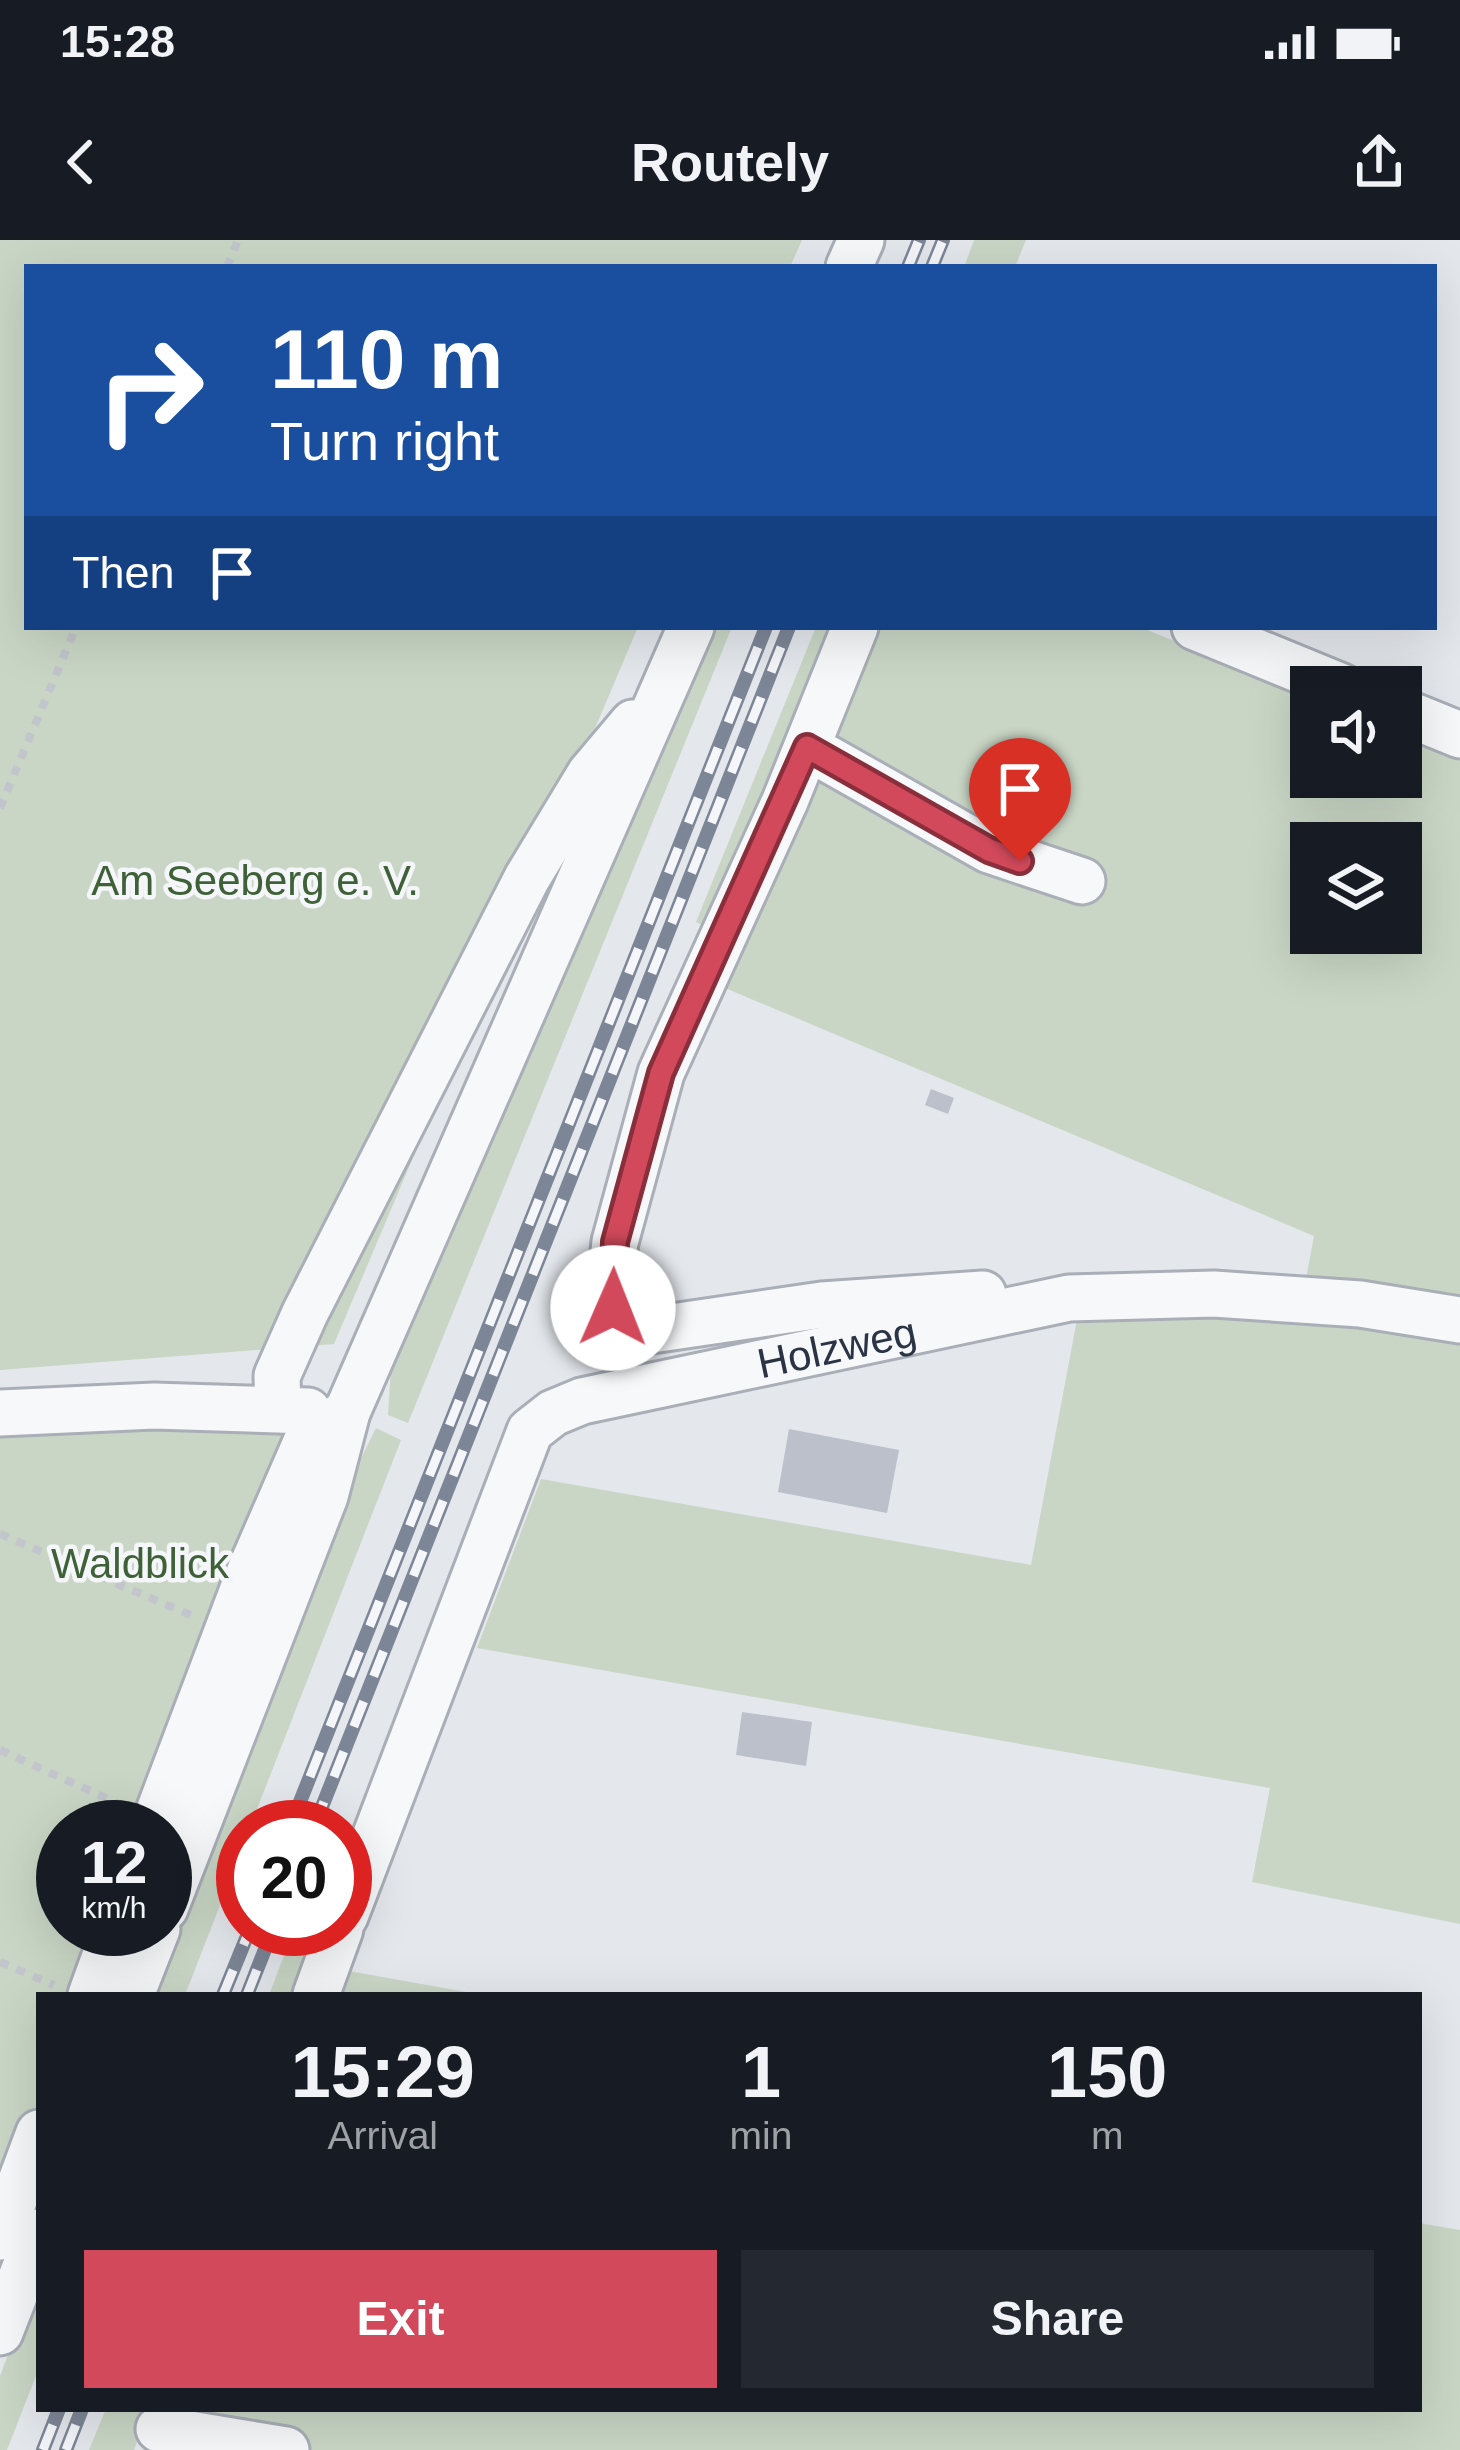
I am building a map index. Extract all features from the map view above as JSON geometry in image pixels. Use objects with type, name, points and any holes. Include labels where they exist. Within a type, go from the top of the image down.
[{"type":"street","points":[[192,1839],[326,1496],[347,1412],[690,630]]},
{"type":"street","points":[[854,630],[807,747],[661,1073],[615,1242],[613,1308],[621,1322],[638,1332],[822,1305],[987,1294],[1070,1298]]},
{"type":"street","points":[[1202,630],[1291,666]]},
{"type":"street","points":[[278,1409],[277,1376],[305,1312],[527,878],[590,774],[666,685]]},
{"type":"street","points":[[1422,720],[1460,735]]},
{"type":"street","points":[[807,747],[989,850],[1082,881]]},
{"type":"street","name":"Holzweg","points":[[372,1842],[530,1430],[553,1413],[582,1401],[1070,1298],[1214,1294],[1360,1304],[1460,1320]]},
{"type":"street","points":[[0,1413],[154,1406],[347,1412]]},
{"type":"street","points":[[164,1800],[227,1631],[307,1440],[347,1412]]},
{"type":"street","points":[[74,1991],[98,1956]]},
{"type":"street","points":[[132,1992],[146,1956]]},
{"type":"street","points":[[317,1992],[330,1956]]},
{"type":"street","points":[[0,2237],[36,2141]]},
{"type":"street","points":[[0,2332],[36,2240]]},
{"type":"street","points":[[159,2429],[286,2450]]},
{"type":"path","points":[[0,808],[75,630]]},
{"type":"path","points":[[0,1534],[227,1631]]},
{"type":"path","points":[[0,1750],[105,1800]]},
{"type":"path","points":[[0,1962],[74,1991]]},
{"type":"green space","name":"Am Seeberg e. V.","points":[[0,240],[802,240],[791,264],[24,264],[24,630],[637,630],[334,1344],[0,1370]]},
{"type":"green space","points":[[974,240],[1026,240],[1016,264],[965,264]]},
{"type":"green space","points":[[706,630],[731,630],[408,1423],[388,1415],[392,1351]]},
{"type":"green space","points":[[815,630],[844,630],[715,931],[696,922]]},
{"type":"green space","points":[[873,630],[1147,630],[1290,688],[1290,798],[1422,798],[1422,743],[1460,758],[1460,1924],[1252,1882],[1270,1788],[477,1648],[541,1479],[1031,1565],[1078,1314],[1305,1284],[1314,1236],[725,988]]},
{"type":"green space","name":"Waldblick","points":[[174,1418],[284,1429],[327,1472],[192,1807],[192,1800],[36,1800],[36,1956],[132,1956],[117,1992],[36,1992],[36,2195],[0,2285],[0,1429]]},
{"type":"green space","points":[[376,1428],[401,1440],[261,1800],[222,1800],[339,1503]]},
{"type":"green space","points":[[216,1817],[216,1915],[186,1992],[147,1992],[161,1956],[192,1956],[192,1878]]},
{"type":"green space","points":[[284,1956],[313,1960],[301,1992],[270,1992]]},
{"type":"green space","points":[[349,1971],[466,1992],[341,1992]]},
{"type":"green space","points":[[1422,2224],[1460,2230],[1460,2450],[177,2450],[191,2412],[1422,2412]]},
{"type":"green space","points":[[36,2279],[36,2376],[7,2450],[0,2450],[0,2376]]},
{"type":"green space","points":[[105,2412],[148,2412],[134,2450],[89,2450]]},
{"type":"building","points":[[931,1089],[954,1098],[948,1114],[925,1105]]},
{"type":"building","points":[[789,1429],[899,1450],[887,1513],[778,1492]]},
{"type":"building","points":[[742,1712],[812,1722],[806,1766],[736,1755]]},
{"type":"railway","points":[[909,264],[919,240]]},
{"type":"railway","points":[[933,264],[943,240]]},
{"type":"railway","points":[[301,1800],[765,630]]},
{"type":"railway","points":[[325,1800],[788,630]]},
{"type":"railway","points":[[224,1992],[239,1956]]},
{"type":"railway","points":[[248,1992],[262,1956]]},
{"type":"railway","points":[[43,2450],[58,2412]]},
{"type":"railway","points":[[66,2450],[81,2412]]},
{"type":"route","points":[[613,1308],[610,1287],[615,1242],[661,1073],[807,747],[989,850],[1020,861]]}]
